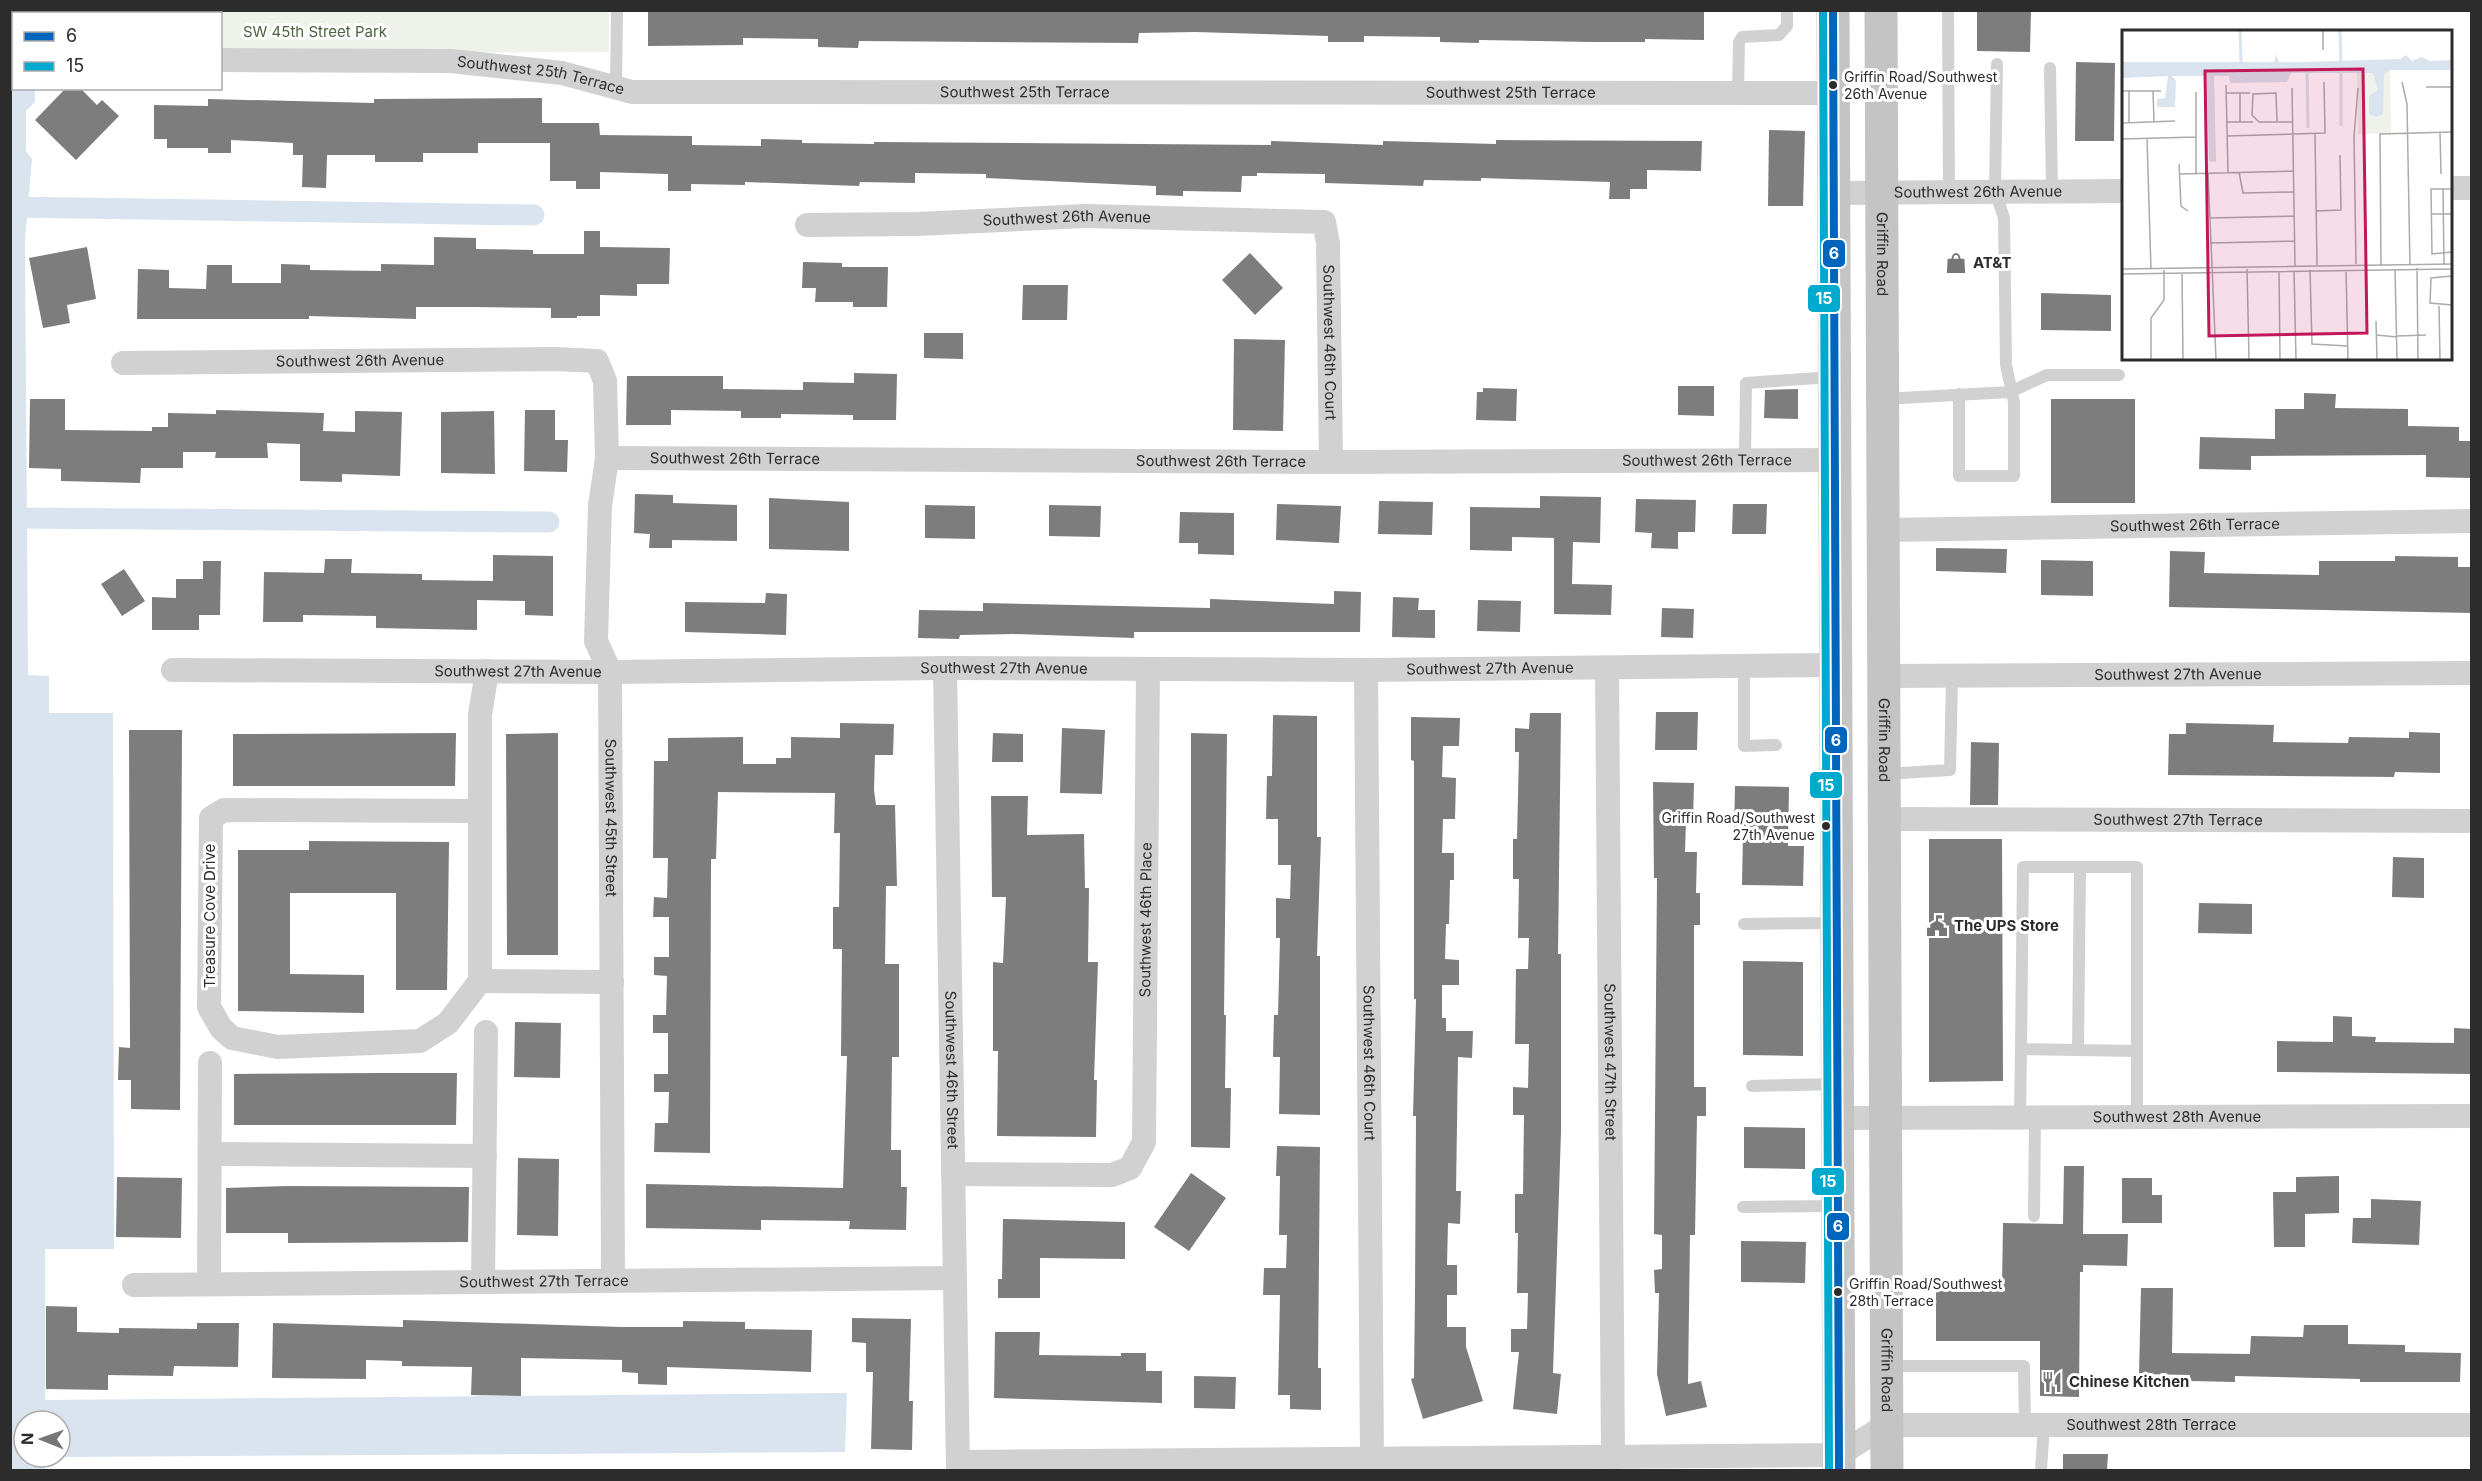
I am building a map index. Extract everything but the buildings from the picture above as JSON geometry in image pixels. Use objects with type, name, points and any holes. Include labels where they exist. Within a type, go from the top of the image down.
[{"type":"main road","points":[[1833,10],[1839,1463]]},
{"type":"main road","name":"Griffin Road","points":[[1881,10],[1887,1470]]},
{"type":"main road","points":[[1834,591],[1884,676]]},
{"type":"main road","points":[[1834,664],[1884,761]]},
{"type":"street","name":"Southwest 25th Terrace","points":[[222,60],[451,61],[562,73],[632,93],[1833,93]]},
{"type":"street","points":[[2452,188],[2472,188]]},
{"type":"street","name":"Southwest 26th Avenue","points":[[1832,193],[2122,191]]},
{"type":"street","name":"Southwest 26th Avenue","points":[[807,225],[917,224],[1085,216],[1324,222]]},
{"type":"street","name":"Southwest 46th Court","points":[[1324,222],[1328,243],[1331,462]]},
{"type":"street","name":"Southwest 26th Avenue","points":[[123,363],[555,359],[597,361]]},
{"type":"street","name":"Southwest 45th Street","points":[[597,361],[605,381],[607,458],[600,506],[596,641],[610,672],[613,1278]]},
{"type":"street","name":"Southwest 26th Terrace","points":[[607,458],[1331,462],[1834,460]]},
{"type":"street","name":"Southwest 26th Terrace","points":[[1883,530],[2472,521]]},
{"type":"street","name":"Southwest 27th Avenue","points":[[173,670],[610,672],[945,668],[1366,670],[1834,664]]},
{"type":"street","name":"Southwest 46th Street","points":[[945,668],[958,1466]]},
{"type":"street","name":"Southwest 47th Street","points":[[1607,668],[1613,1458]]},
{"type":"street","name":"Southwest 46th Place","points":[[953,1174],[1112,1175],[1130,1168],[1144,1142],[1148,669]]},
{"type":"street","name":"Southwest 46th Court","points":[[1366,670],[1372,1458]]},
{"type":"street","points":[[487,671],[480,716],[480,981],[612,982]]},
{"type":"street","name":"Southwest 27th Avenue","points":[[1884,676],[2472,674]]},
{"type":"street","name":"Treasure Cove Drive","points":[[479,811],[224,810],[211,818],[209,1007],[221,1028],[232,1038],[278,1047],[420,1041],[448,1023],[480,981]]},
{"type":"street","name":"Southwest 27th Terrace","points":[[1884,819],[2472,821]]},
{"type":"street","points":[[483,1281],[486,1032]]},
{"type":"street","points":[[209,1284],[210,1064]]},
{"type":"street","name":"Southwest 28th Avenue","points":[[1837,1118],[2472,1116]]},
{"type":"street","points":[[210,1154],[485,1155]]},
{"type":"street","name":"Southwest 27th Terrace","points":[[134,1285],[613,1278],[954,1278]]},
{"type":"street","points":[[958,1466],[1372,1458],[1613,1458],[1839,1463],[1886,1425]]},
{"type":"street","name":"Southwest 28th Terrace","points":[[1886,1425],[2472,1425]]},
{"type":"lane","points":[[616,88],[617,10]]},
{"type":"lane","points":[[1738,93],[1739,42],[1742,37],[1779,34],[1784,31],[1787,10]]},
{"type":"lane","points":[[1948,10],[1949,192]]},
{"type":"lane","points":[[1959,394],[1959,476],[2014,476],[2014,402],[2006,365],[2004,218],[1995,191],[1996,64]]},
{"type":"lane","points":[[2050,68],[2052,191]]},
{"type":"lane","points":[[1882,399],[2010,392],[2047,375],[2119,375]]},
{"type":"lane","points":[[1745,460],[1746,383],[1833,377]]},
{"type":"lane","points":[[1744,666],[1744,746],[1776,745]]},
{"type":"lane","points":[[1884,761],[1950,770],[1952,676]]},
{"type":"lane","points":[[2034,1216],[2021,1049],[2023,867],[2137,867],[2137,1118]]},
{"type":"lane","points":[[2078,1050],[2080,867]]},
{"type":"lane","points":[[1744,924],[1836,923]]},
{"type":"lane","points":[[2021,1049],[2137,1051]]},
{"type":"lane","points":[[1752,1086],[1836,1084]]},
{"type":"lane","points":[[1743,1207],[1837,1206]]},
{"type":"lane","points":[[1886,1366],[2024,1366],[2041,1470]]},
{"type":"green space","name":"SW 45th Street Park","points":[[21,10],[609,11],[609,52],[222,54],[222,12],[21,12]]},
{"type":"shaded area","points":[[10,11],[42,11],[12,12],[12,90],[35,90],[35,102],[26,111],[26,151],[32,159],[25,240],[28,675],[49,676],[49,713],[113,713],[114,1249],[45,1249],[45,1400],[847,1393],[845,1452],[72,1457],[72,1409],[12,1409],[12,1469],[45,1470],[11,1470]]},
{"type":"waterway","points":[[10,207],[534,215]]},
{"type":"waterway","points":[[10,518],[549,522]]},
{"type":"transit line","name":"15","points":[[1823,10],[1829,1470]]},
{"type":"transit line","name":"6","points":[[1833,10],[1839,1470]]},
{"type":"place","name":"Griffin Road/Southwest 26th Avenue","points":[[1833,85]]},
{"type":"place","name":"AT&T","points":[[1956,263]]},
{"type":"place","name":"Griffin Road/Southwest 27th Avenue","points":[[1826,826]]},
{"type":"place","name":"The UPS Store","points":[[1937,926]]},
{"type":"place","name":"Griffin Road/Southwest 28th Terrace","points":[[1838,1292]]},
{"type":"place","name":"Chinese Kitchen","points":[[2052,1382]]}]
